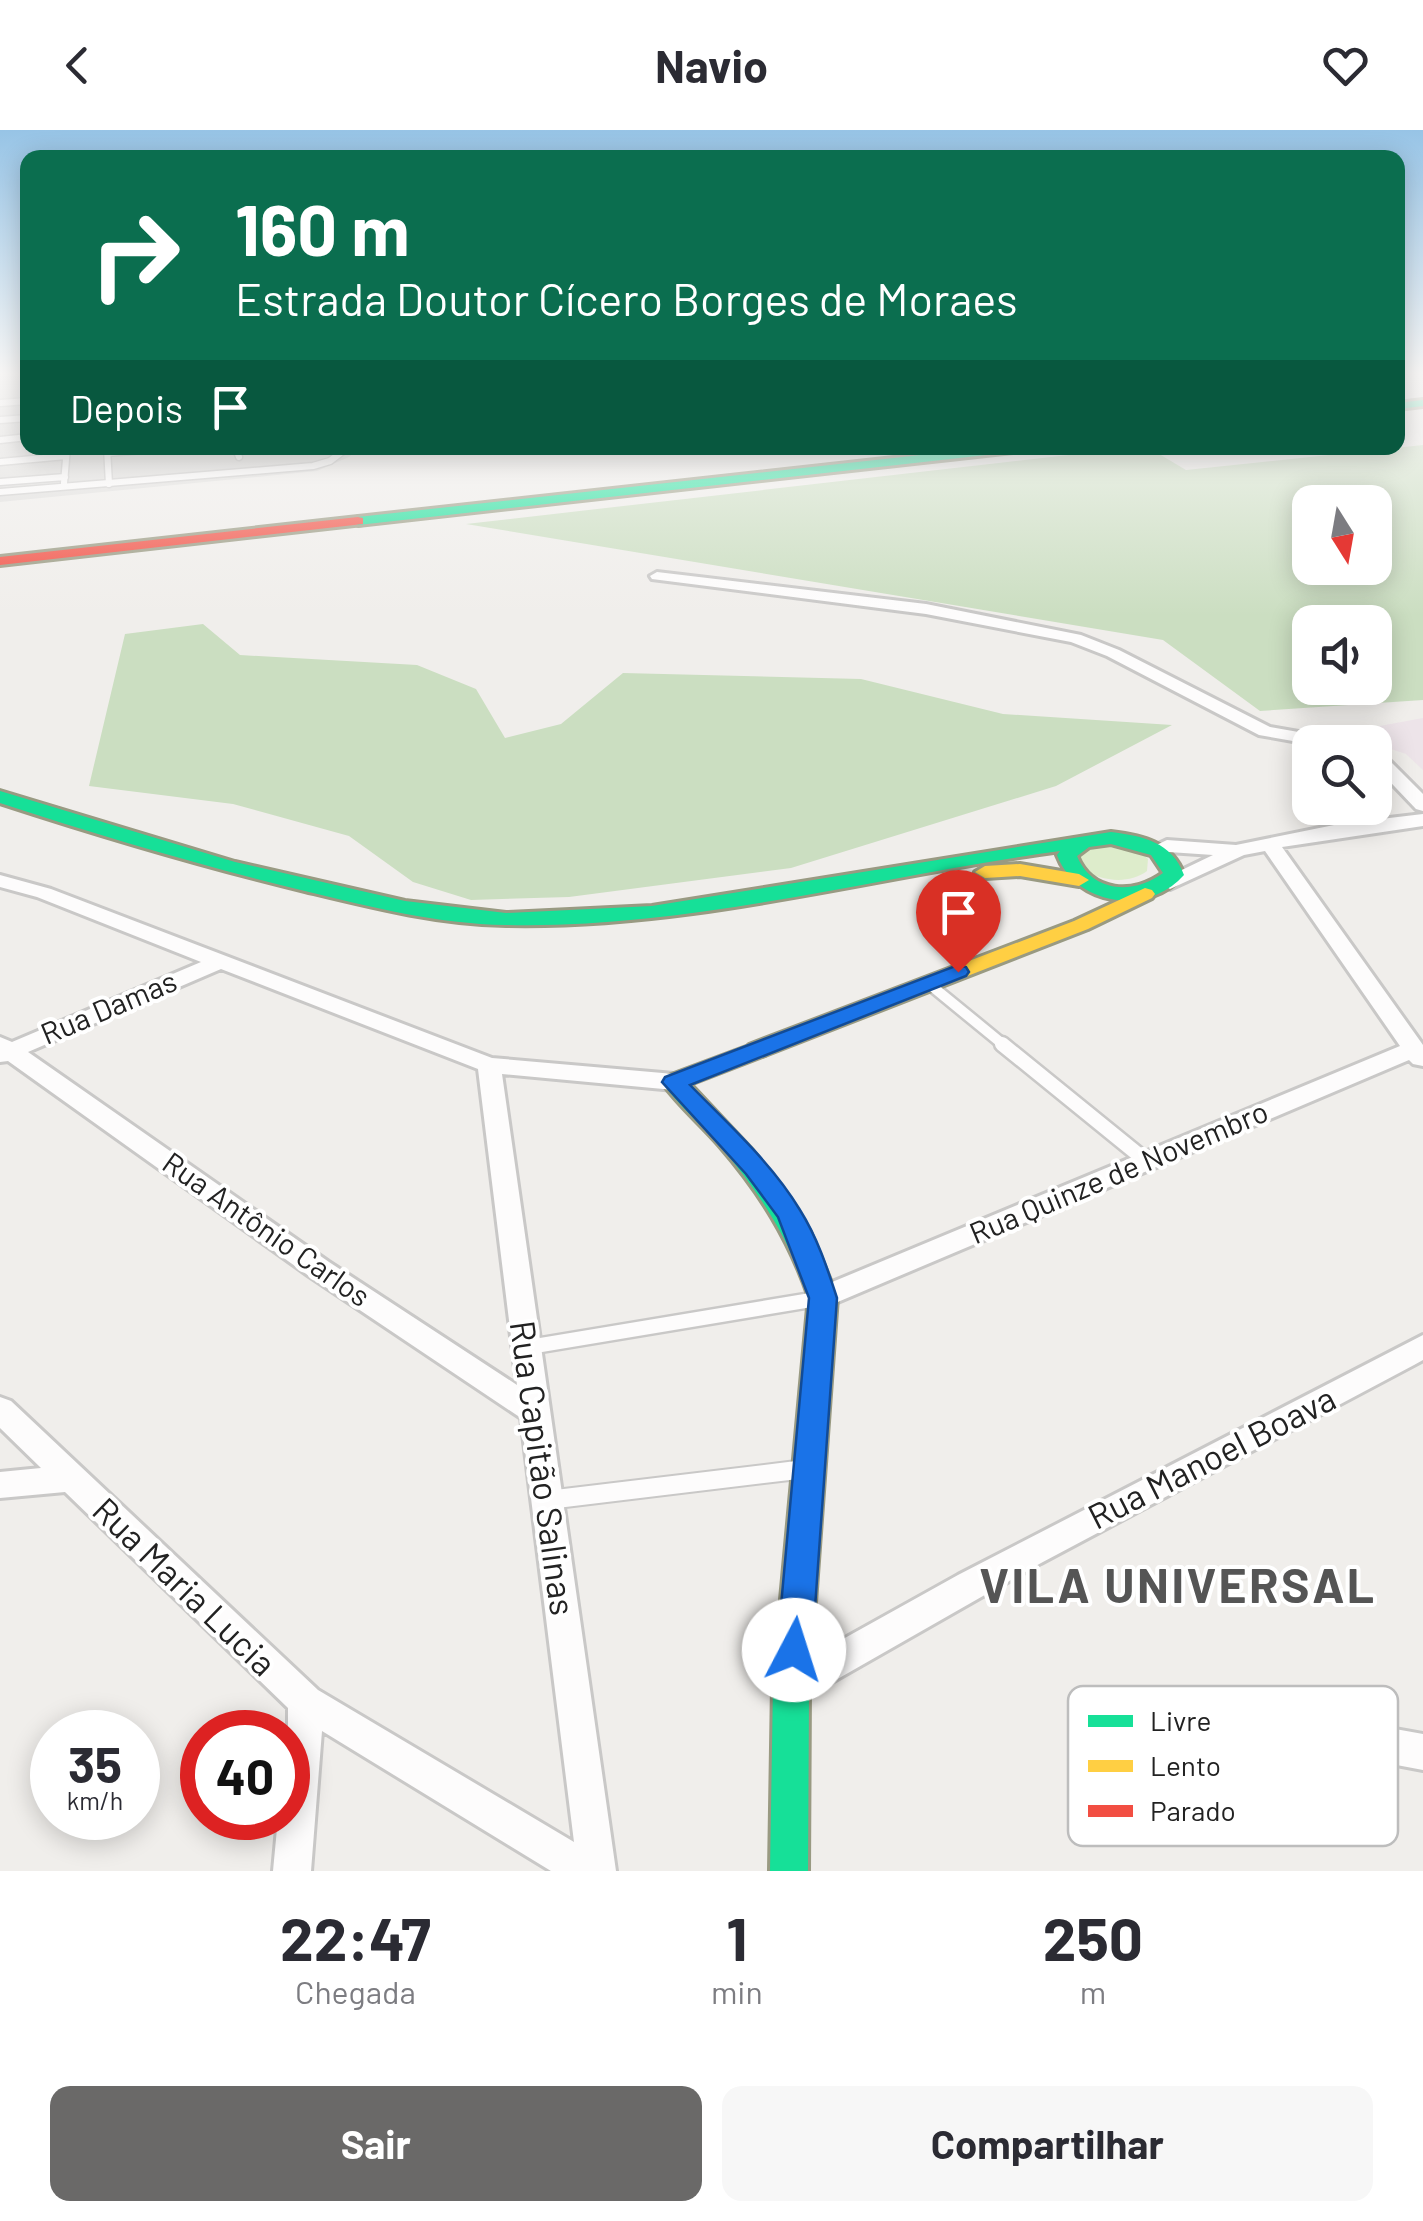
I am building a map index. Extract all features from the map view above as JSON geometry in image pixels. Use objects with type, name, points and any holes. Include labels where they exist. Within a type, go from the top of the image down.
[{"type":"main road","points":[[0,545],[826,455]]},
{"type":"main road","points":[[0,561],[949,455]]},
{"type":"main road","points":[[0,797],[134,842],[322,890],[411,910],[522,918],[702,902],[1083,842],[1128,839],[1156,850],[1174,866],[1170,883],[1081,925],[674,1082],[755,1168],[789,1214],[823,1298],[812,1468],[791,1686],[789,1871]]},
{"type":"main road","points":[[0,818],[112,854],[260,892],[443,931],[497,936],[552,937],[643,927],[810,905],[997,871],[1036,871],[1113,893],[1146,894]]},
{"type":"main road","points":[[1081,925],[1081,882],[1070,872],[1067,855],[1083,842]]},
{"type":"street","points":[[656,576],[888,603],[995,621],[1092,644],[1265,731],[1292,736]]},
{"type":"street","points":[[1392,773],[1423,805]]},
{"type":"street","points":[[1170,883],[1238,850],[1270,842],[1423,820]]},
{"type":"street","points":[[1270,842],[1419,1056]]},
{"type":"street","points":[[1156,850],[1167,846],[1238,850]]},
{"type":"street","points":[[0,882],[44,893],[489,1065],[674,1082]]},
{"type":"street","name":"Rua Damas","points":[[4,1050],[218,962]]},
{"type":"street","name":"Rua Antônio Carlos","points":[[4,1050],[319,1269],[535,1412]]},
{"type":"street","name":"Rua Quinze de Novembro","points":[[823,1298],[1145,1160],[1419,1056]]},
{"type":"street","name":"Rua Capitão Salinas","points":[[489,1065],[596,1871]]},
{"type":"street","name":"Rua Manoel Boava","points":[[791,1686],[874,1637],[1291,1413],[1384,1371],[1423,1346]]},
{"type":"street","name":"Rua Maria Lucia","points":[[0,1409],[306,1702],[587,1871]]},
{"type":"street","points":[[0,1485],[70,1478]]},
{"type":"street","points":[[292,1871],[306,1702]]},
{"type":"street","points":[[1398,1747],[1423,1752]]},
{"type":"lane","points":[[0,462],[46,455]]},
{"type":"lane","points":[[64,488],[66,455]]},
{"type":"lane","points":[[107,455],[109,484]]},
{"type":"lane","points":[[0,492],[313,466],[338,455]]},
{"type":"lane","points":[[0,482],[64,476]]},
{"type":"lane","points":[[928,983],[1145,1160]]},
{"type":"lane","points":[[525,1348],[823,1298]]},
{"type":"lane","points":[[547,1500],[812,1468]]},
{"type":"shaded area","points":[[0,453],[351,455],[317,471],[0,502]]},
{"type":"shaded area","points":[[1423,718],[1423,770],[1406,754],[1392,749],[1392,725],[1385,725]]},
{"type":"green space","points":[[1423,453],[1423,700],[1392,702],[1392,605],[1292,605],[1292,705],[1349,705],[1260,711],[1163,640],[466,524],[1069,455],[1161,455],[1186,470],[1328,455]]},
{"type":"green space","points":[[203,624],[240,655],[417,665],[476,689],[505,738],[561,724],[623,673],[861,679],[1003,714],[1172,725],[1056,786],[791,868],[569,897],[471,900],[413,882],[349,836],[233,804],[89,786],[125,634]]},
{"type":"green space","points":[[1097,842],[1142,853],[1148,859],[1147,871],[1114,880],[1082,869],[1079,849]]},
{"type":"traffic: fast","points":[[358,521],[950,455]]},
{"type":"traffic: fast","points":[[0,797],[228,866],[380,902],[481,918],[579,918],[724,903],[1083,842]]},
{"type":"traffic: fast","points":[[1111,838],[1150,846],[1165,857],[1174,875],[1146,891],[1130,894],[1097,890],[1083,882],[1067,855],[1083,842],[1111,838]]},
{"type":"traffic: fast","points":[[757,1050],[674,1082],[743,1156],[780,1205],[811,1263],[823,1297],[791,1686],[789,1871]]},
{"type":"traffic: slow","points":[[985,872],[1020,870],[1079,880]]},
{"type":"traffic: slow","points":[[757,1050],[1081,925],[1145,894]]},
{"type":"traffic: jam","points":[[0,561],[358,521]]},
{"type":"district","name":"VILA UNIVERSAL","points":[[1178,1586]]},
{"type":"route","points":[[794,1650],[823,1298],[789,1214],[755,1168],[674,1082],[958,972]]}]
